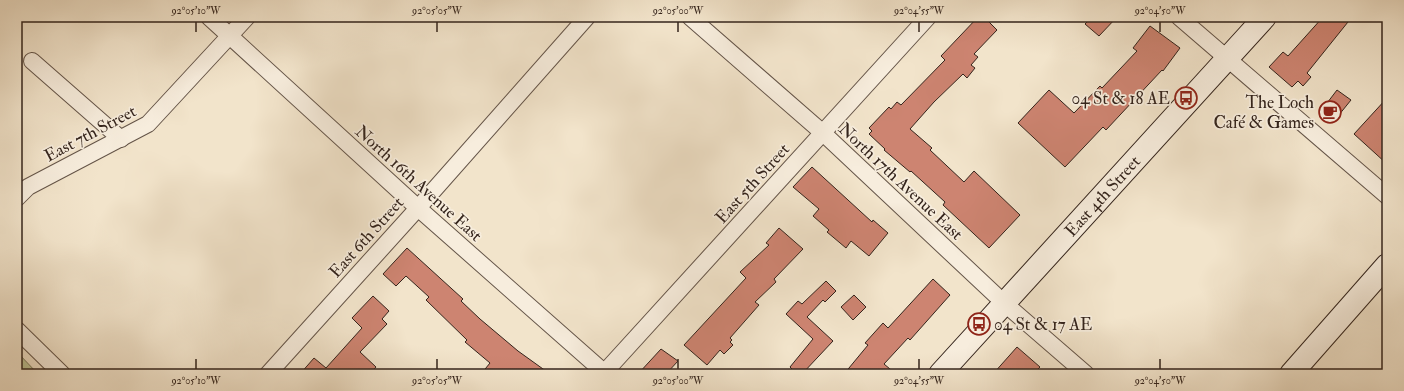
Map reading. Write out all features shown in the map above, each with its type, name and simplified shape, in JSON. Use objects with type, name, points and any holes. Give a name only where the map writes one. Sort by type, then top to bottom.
[{"type":"main road","name":"East 4th Street","points":[[940,374],[1265,17]]},
{"type":"main road","points":[[1291,374],[1387,265]]},
{"type":"street","name":"North 16th Avenue East","points":[[209,17],[418,208],[605,374]]},
{"type":"street","name":"East 7th Street","points":[[21,191],[148,124],[247,17]]},
{"type":"street","name":"East 6th Street","points":[[268,374],[418,208],[587,17]]},
{"type":"street","name":"North 17th Avenue East","points":[[690,17],[823,133],[1004,303],[1086,374]]},
{"type":"street","name":"East 5th Street","points":[[605,374],[928,17]]},
{"type":"street","points":[[1179,17],[1387,196]]},
{"type":"street","points":[[32,60],[121,139]]},
{"type":"street","points":[[17,330],[62,374]]},
{"type":"green space","points":[[17,352],[38,374],[17,374]]},
{"type":"building","points":[[978,17],[984,17],[997,30],[974,54],[978,57],[971,65],[975,68],[967,78],[963,74],[934,102],[910,129],[932,148],[930,150],[964,182],[974,171],[1020,215],[989,248],[943,205],[945,202],[911,171],[910,172],[884,150],[885,149],[869,134],[872,131],[869,128],[889,107],[891,109],[897,102],[901,105],[945,60],[941,56]]},
{"type":"building","points":[[1092,17],[1117,17],[1099,36],[1085,24]]},
{"type":"building","points":[[1323,17],[1352,17],[1307,73],[1311,77],[1303,86],[1298,81],[1292,87],[1269,67],[1283,52],[1288,56]]},
{"type":"building","points":[[1150,26],[1180,48],[1163,71],[1162,70],[1106,130],[1103,127],[1065,167],[1018,123],[1049,90],[1074,113],[1100,86],[1102,88],[1137,51],[1133,48]]},
{"type":"building","points":[[1337,90],[1351,100],[1334,121],[1321,111]]},
{"type":"building","points":[[1387,98],[1387,164],[1354,134]]},
{"type":"building","points":[[812,167],[872,222],[873,220],[888,233],[869,256],[851,241],[846,248],[827,232],[829,230],[813,216],[819,209],[793,187]]},
{"type":"building","points":[[779,228],[803,249],[774,279],[776,282],[755,302],[759,305],[730,338],[732,340],[730,342],[733,345],[724,354],[720,350],[707,365],[684,345],[746,278],[740,272],[769,245],[766,243]]},
{"type":"building","points":[[407,248],[463,299],[461,301],[480,319],[518,351],[550,374],[481,374],[490,363],[465,342],[467,340],[426,300],[429,297],[406,276],[396,286],[383,274]]},
{"type":"building","points":[[933,279],[950,295],[910,340],[908,338],[884,364],[896,374],[844,374],[868,345],[865,343],[883,323],[888,328]]},
{"type":"building","points":[[826,281],[836,291],[825,302],[823,300],[807,317],[833,341],[802,374],[797,374],[790,367],[813,339],[786,314],[798,301],[802,304]]},
{"type":"building","points":[[854,295],[866,307],[853,320],[841,307]]},
{"type":"building","points":[[373,296],[389,311],[382,319],[387,324],[360,352],[376,367],[370,374],[300,374],[314,358],[326,368],[362,328],[352,318]]},
{"type":"building","points":[[1017,347],[1040,367],[1033,374],[993,374]]},
{"type":"building","points":[[661,349],[678,361],[666,374],[638,374]]},
{"type":"place","name":"04 St & 18 AE","points":[[1186,98]]},
{"type":"place","name":"The Loch Café & Games","points":[[1330,112]]},
{"type":"place","name":"04 St & 17 AE","points":[[979,324]]}]
